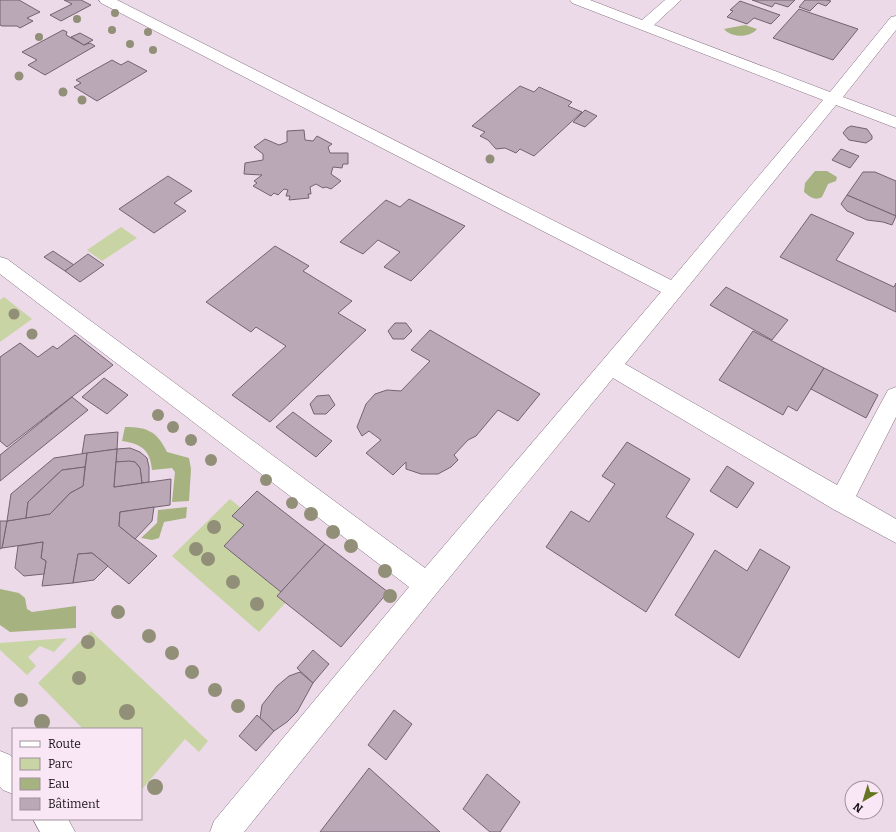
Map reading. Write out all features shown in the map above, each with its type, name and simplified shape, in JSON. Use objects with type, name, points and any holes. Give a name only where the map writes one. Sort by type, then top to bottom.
[{"type":"street","points":[[106,0],[673,290]]},
{"type":"street","points":[[577,0],[896,123]]},
{"type":"street","points":[[644,26],[674,0]]},
{"type":"street","points":[[225,832],[427,585],[834,99],[896,20]]},
{"type":"street","points":[[0,264],[427,585]]},
{"type":"street","points":[[611,366],[896,532]]},
{"type":"street","points":[[841,501],[896,396]]},
{"type":"street","points":[[0,765],[12,779]]},
{"type":"street","points":[[49,820],[60,832]]},
{"type":"green space","points":[[121,227],[137,238],[102,261],[87,250]]},
{"type":"green space","points":[[4,297],[32,319],[0,342],[0,300]]},
{"type":"green space","points":[[230,499],[241,508],[232,516],[244,525],[225,546],[281,592],[277,596],[286,602],[259,632],[172,556]]},
{"type":"green space","points":[[91,631],[208,741],[199,752],[185,739],[142,789],[142,728],[82,728],[38,683]]},
{"type":"green space","points":[[67,638],[54,652],[40,646],[28,657],[36,666],[27,675],[0,650],[0,643]]},
{"type":"water","points":[[745,25],[757,29],[750,34],[740,36],[731,34],[724,29]]},
{"type":"water","points":[[815,171],[827,171],[837,177],[836,181],[828,184],[822,197],[817,199],[810,197],[804,192],[805,183]]},
{"type":"water","points":[[125,427],[145,429],[159,439],[167,452],[189,458],[191,469],[189,501],[172,502],[175,472],[172,468],[152,470],[147,452],[139,446],[122,441]]},
{"type":"water","points":[[187,507],[186,518],[164,522],[159,538],[152,540],[141,538],[157,523],[158,510]]},
{"type":"water","points":[[0,589],[19,593],[25,598],[27,609],[32,612],[76,606],[76,628],[10,632],[0,625]]},
{"type":"building","points":[[0,0],[19,0],[40,12],[27,18],[33,21],[20,28],[17,26],[2,26],[0,25]]},
{"type":"building","points":[[64,0],[81,0],[91,5],[61,21],[50,15],[72,4]]},
{"type":"building","points":[[752,0],[795,0],[788,7],[775,3],[772,7]]},
{"type":"building","points":[[805,0],[831,1],[826,6],[818,3],[810,11],[799,7]]},
{"type":"building","points":[[740,1],[780,15],[771,24],[754,18],[747,24],[727,17],[733,11],[730,10]]},
{"type":"building","points":[[799,9],[858,29],[833,60],[773,38]]},
{"type":"building","points":[[63,30],[67,32],[66,35],[84,45],[90,43],[95,46],[45,75],[28,65],[37,60],[22,52]]},
{"type":"building","points":[[80,33],[93,40],[84,45],[71,37]]},
{"type":"building","points":[[112,60],[121,65],[128,61],[147,71],[97,101],[74,87],[81,83],[76,80]]},
{"type":"building","points":[[520,86],[534,92],[539,87],[572,102],[568,106],[582,112],[534,156],[520,149],[516,153],[505,148],[496,149],[488,140],[480,136],[485,132],[472,126]]},
{"type":"building","points":[[585,110],[597,116],[585,127],[573,122]]},
{"type":"building","points":[[851,126],[867,129],[872,136],[872,139],[866,143],[849,140],[843,133]]},
{"type":"building","points":[[304,130],[305,140],[313,141],[317,136],[332,144],[328,147],[330,153],[348,153],[348,164],[343,164],[342,168],[333,167],[331,174],[341,181],[331,189],[326,187],[323,188],[316,184],[310,187],[311,194],[308,194],[309,198],[289,200],[290,196],[286,196],[288,190],[284,189],[278,195],[274,193],[271,196],[253,186],[257,183],[254,181],[262,175],[244,174],[245,163],[263,160],[263,154],[254,147],[265,139],[279,145],[287,142],[287,131]]},
{"type":"building","points":[[841,149],[859,156],[850,168],[832,160]]},
{"type":"building","points":[[863,172],[875,172],[896,181],[896,216],[847,195]]},
{"type":"building","points":[[168,176],[192,191],[174,203],[186,211],[154,233],[119,209]]},
{"type":"building","points":[[847,195],[896,216],[892,225],[867,220],[847,211],[841,204]]},
{"type":"building","points":[[409,199],[465,226],[411,281],[384,267],[400,252],[378,240],[363,254],[340,242],[386,200],[400,207]]},
{"type":"building","points":[[811,214],[854,233],[836,260],[894,287],[896,283],[896,312],[780,257]]},
{"type":"building","points":[[275,246],[309,266],[303,271],[352,301],[338,313],[366,330],[270,422],[232,395],[286,346],[256,327],[251,332],[206,302]]},
{"type":"building","points":[[53,251],[74,265],[65,271],[44,257]]},
{"type":"building","points":[[88,254],[104,265],[80,282],[65,271]]},
{"type":"building","points":[[726,287],[788,320],[772,340],[710,305]]},
{"type":"building","points":[[395,323],[406,323],[412,331],[404,339],[393,339],[388,331]]},
{"type":"building","points":[[430,330],[540,394],[518,421],[498,410],[476,436],[468,440],[454,455],[458,460],[451,467],[438,474],[421,474],[406,469],[406,462],[393,475],[366,453],[381,440],[369,431],[362,436],[357,427],[366,404],[375,394],[387,390],[401,391],[430,361],[411,350]]},
{"type":"building","points":[[753,331],[824,368],[797,411],[788,406],[783,415],[719,380]]},
{"type":"building","points":[[75,335],[113,365],[7,447],[0,441],[0,357],[20,343],[38,357],[53,346],[57,349]]},
{"type":"building","points":[[824,368],[878,395],[866,418],[811,389]]},
{"type":"building","points":[[104,378],[128,395],[107,414],[82,397]]},
{"type":"building","points":[[329,395],[335,405],[326,414],[314,414],[310,404],[317,396]]},
{"type":"building","points":[[72,397],[88,410],[0,481],[0,455]]},
{"type":"building","points":[[293,412],[332,441],[316,457],[276,427]]},
{"type":"building","points":[[118,432],[117,449],[82,454],[85,435]]},
{"type":"building","points":[[627,442],[690,479],[666,517],[694,534],[646,612],[546,547],[571,511],[589,522],[615,484],[602,476]]},
{"type":"building","points":[[130,448],[140,452],[147,458],[149,467],[149,482],[142,483],[140,468],[135,462],[116,462],[117,449]]},
{"type":"building","points":[[117,449],[114,487],[171,479],[170,505],[120,512],[119,526],[157,556],[129,584],[92,553],[78,554],[73,583],[42,586],[46,561],[41,558],[43,542],[2,548],[7,521],[50,514],[70,493],[83,486],[87,453]]},
{"type":"building","points":[[87,453],[85,467],[62,470],[28,502],[26,518],[7,521],[11,494],[54,458]]},
{"type":"building","points":[[116,462],[135,462],[140,468],[142,483],[114,487]]},
{"type":"building","points":[[727,466],[754,483],[737,508],[710,491]]},
{"type":"building","points":[[85,467],[83,486],[70,493],[50,514],[26,518],[28,502],[62,470]]},
{"type":"building","points":[[257,491],[325,544],[281,592],[224,546],[244,525],[232,516]]},
{"type":"building","points":[[154,507],[152,521],[135,539],[119,526],[120,512]]},
{"type":"building","points":[[0,521],[7,521],[2,548],[0,549]]},
{"type":"building","points":[[43,542],[41,558],[46,561],[44,574],[24,576],[15,568],[18,546]]},
{"type":"building","points":[[325,544],[388,592],[341,647],[277,596]]},
{"type":"building","points":[[760,549],[790,567],[739,658],[675,615],[715,550],[747,571]]},
{"type":"building","points":[[92,553],[108,566],[94,580],[73,583],[78,554]]},
{"type":"building","points":[[313,650],[329,664],[313,683],[297,668]]},
{"type":"building","points":[[300,672],[313,683],[297,712],[287,722],[274,731],[260,718],[262,705],[277,686],[289,676]]},
{"type":"building","points":[[394,710],[412,724],[386,760],[368,745]]},
{"type":"building","points":[[257,715],[274,731],[256,751],[239,736]]},
{"type":"building","points":[[369,768],[440,832],[320,832]]},
{"type":"building","points":[[487,774],[520,802],[500,832],[490,832],[463,809]]}]
